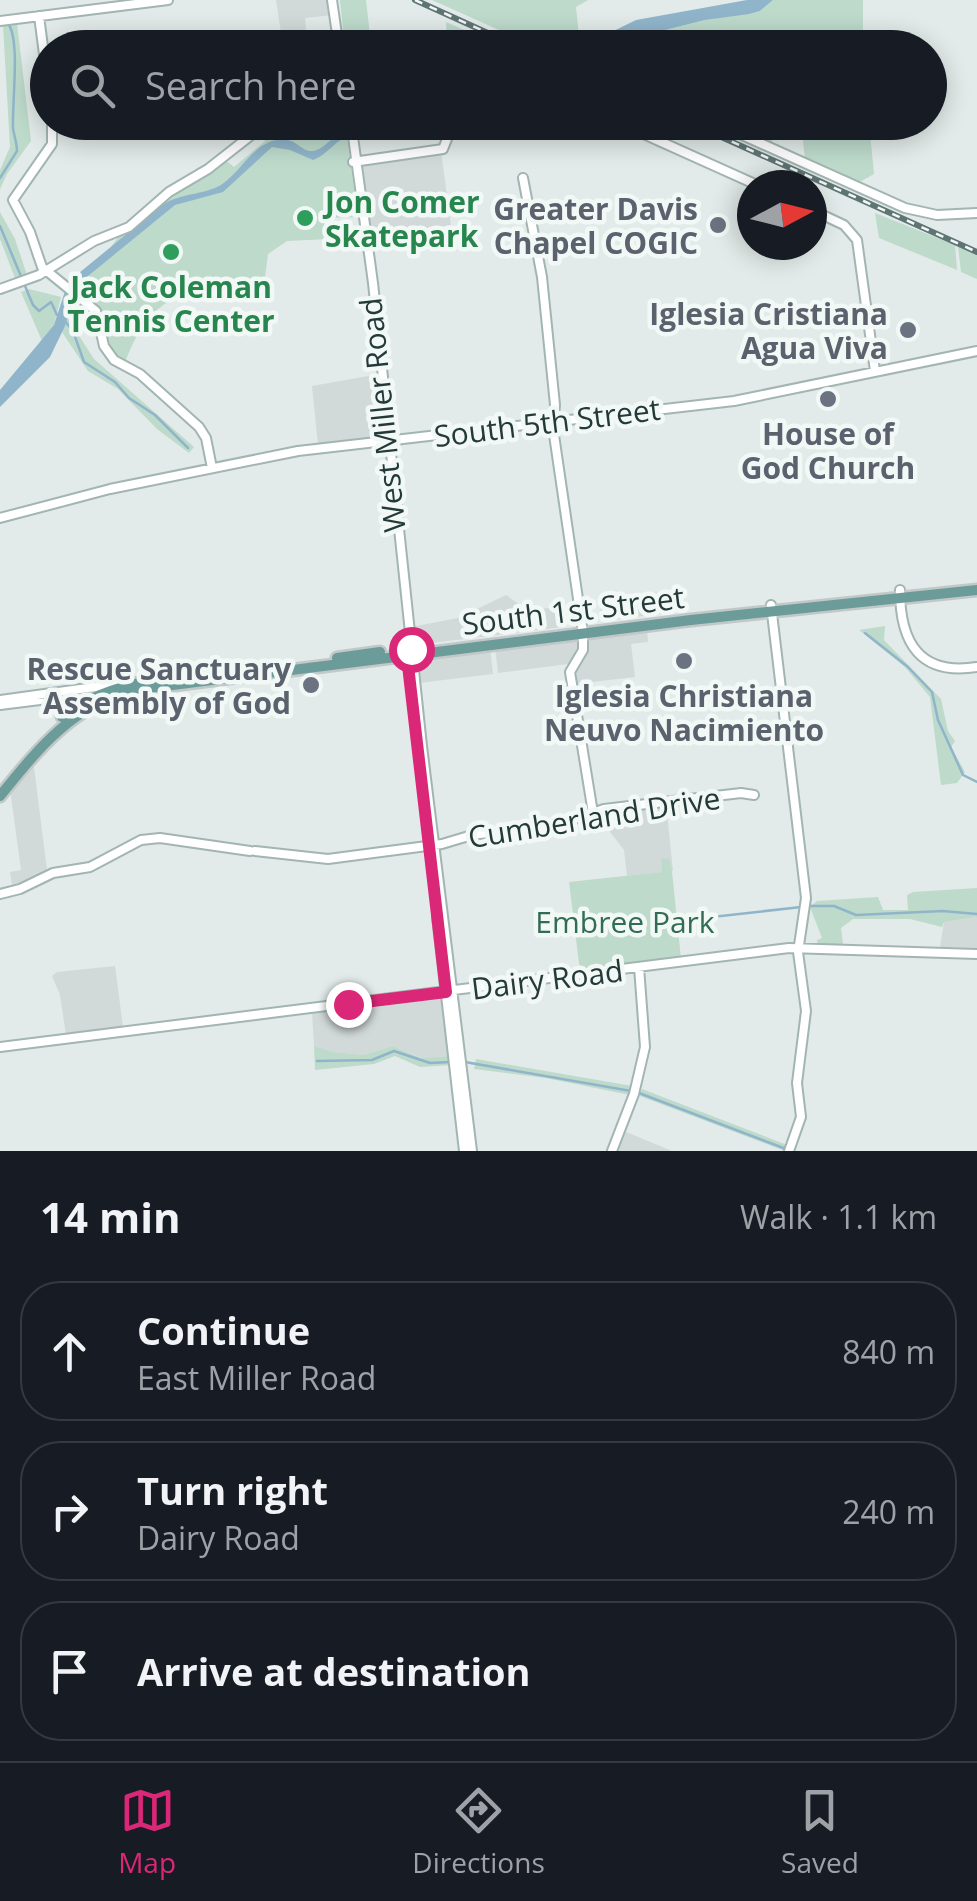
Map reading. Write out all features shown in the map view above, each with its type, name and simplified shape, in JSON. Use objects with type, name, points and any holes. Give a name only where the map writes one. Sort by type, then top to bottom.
[{"type":"main road","name":"South 1st Street","points":[[95,700],[142,688],[446,647],[977,587]]},
{"type":"main road","name":"South 1st Street","points":[[95,700],[130,683],[409,652]]},
{"type":"main road","points":[[0,796],[38,743],[79,700],[95,700]]},
{"type":"main road","points":[[38,743],[95,700]]},
{"type":"main road","points":[[0,786],[18,768]]},
{"type":"street","points":[[1,21],[168,0]]},
{"type":"street","points":[[334,0],[338,30]]},
{"type":"street","points":[[39,16],[41,30]]},
{"type":"street","points":[[52,140],[13,200],[46,271],[96,312],[102,341],[114,360],[140,374],[199,426],[206,438],[212,468]]},
{"type":"street","points":[[0,289],[46,271],[94,241],[129,227],[169,192],[208,169],[245,140]]},
{"type":"street","name":"West Miller Road","points":[[351,140],[373,283],[386,441],[449,991]]},
{"type":"street","points":[[355,162],[443,149],[447,140]]},
{"type":"street","points":[[658,140],[737,176]]},
{"type":"street","points":[[753,140],[904,208],[937,215],[977,213]]},
{"type":"street","points":[[523,178],[542,277],[554,421],[582,630],[584,648],[570,672],[594,813]]},
{"type":"street","points":[[827,217],[844,224],[856,240],[875,371]]},
{"type":"street","name":"South 5th Street","points":[[0,518],[110,488],[314,448],[734,401],[977,352]]},
{"type":"street","points":[[900,594],[905,631],[923,658],[948,670],[977,667]]},
{"type":"street","points":[[771,608],[805,882],[800,948],[806,1012],[797,1083],[801,1118],[790,1151]]},
{"type":"street","name":"South 1st Street","points":[[0,703],[130,683]]},
{"type":"street","name":"South 1st Street","points":[[0,703],[79,700]]},
{"type":"street","name":"Cumberland Drive","points":[[0,894],[53,873],[98,864],[141,840],[160,838],[328,859],[563,823],[604,809],[741,793],[754,795]]},
{"type":"street","name":"Dairy Road","points":[[0,1047],[800,948],[977,954]]},
{"type":"street","points":[[612,1151],[634,1094],[645,1047],[639,968]]},
{"type":"street","points":[[449,991],[464,1151]]},
{"type":"street","points":[[449,991],[472,1151]]},
{"type":"shaded area","points":[[276,0],[330,0],[332,15],[305,18],[306,30],[281,30]]},
{"type":"shaded area","points":[[441,151],[451,225],[371,236],[362,164]]},
{"type":"shaded area","points":[[374,375],[381,438],[318,445],[312,386]]},
{"type":"shaded area","points":[[664,592],[667,613],[602,621],[599,598]]},
{"type":"shaded area","points":[[506,595],[535,610],[560,606],[563,627],[415,645],[411,627],[458,618]]},
{"type":"shaded area","points":[[647,629],[648,642],[631,644],[635,677],[574,684],[573,670],[585,653],[587,636]]},
{"type":"shaded area","points":[[581,639],[580,652],[568,664],[498,673],[495,647]]},
{"type":"shaded area","points":[[490,648],[493,674],[419,683],[416,658]]},
{"type":"shaded area","points":[[33,759],[47,870],[12,885],[10,872],[21,870],[10,789]]},
{"type":"shaded area","points":[[666,803],[673,871],[627,876],[624,850],[610,832],[603,813]]},
{"type":"shaded area","points":[[977,917],[977,948],[940,947],[944,922]]},
{"type":"shaded area","points":[[115,966],[123,1027],[66,1035],[60,995],[52,976],[57,972]]},
{"type":"shaded area","points":[[444,998],[450,1056],[422,1058],[393,1046],[364,1055],[314,1046],[312,1013]]},
{"type":"shaded area","points":[[624,1131],[672,1151],[616,1151]]},
{"type":"green space","points":[[340,0],[366,0],[369,30],[343,30]]},
{"type":"green space","points":[[432,0],[588,0],[576,7],[578,30],[499,30]]},
{"type":"green space","points":[[773,0],[863,0],[863,30],[665,30],[760,11]]},
{"type":"green space","points":[[446,22],[465,30],[446,30]]},
{"type":"green space","points":[[17,23],[31,141],[0,189],[0,170],[10,147],[3,25]]},
{"type":"green space","points":[[347,140],[358,217],[328,218],[329,239],[287,241],[268,254],[265,277],[194,291],[162,306],[148,319],[125,363],[109,352],[100,315],[68,283],[108,251],[151,208],[224,159],[234,167],[265,141]]},
{"type":"green space","points":[[803,140],[871,140],[874,174],[856,184],[805,160]]},
{"type":"green space","points":[[0,212],[15,239],[27,275],[15,278],[0,239]]},
{"type":"green space","points":[[875,213],[955,245],[957,270],[879,238]]},
{"type":"green space","points":[[958,246],[977,254],[977,279],[961,272]]},
{"type":"green space","points":[[29,289],[61,297],[54,325],[42,341],[21,292]]},
{"type":"green space","points":[[67,317],[94,359],[194,447],[189,453],[157,429],[118,389],[88,371],[62,332]]},
{"type":"green space","points":[[885,626],[884,640],[941,699],[948,731],[955,741],[951,747],[965,772],[957,783],[941,785],[930,697],[905,667],[859,630]]},
{"type":"green space","name":"Embree Park","points":[[661,858],[669,859],[672,871],[681,959],[580,971],[569,882],[662,872]]},
{"type":"green space","points":[[977,888],[977,917],[944,922],[942,927],[910,919],[853,919],[841,928],[843,945],[817,944],[822,938],[810,907],[817,901],[878,897],[883,910],[908,910],[907,895],[913,892]]},
{"type":"green space","points":[[314,1046],[364,1055],[393,1046],[421,1058],[450,1056],[451,1065],[420,1067],[395,1056],[374,1064],[315,1070]]},
{"type":"green space","points":[[476,1059],[632,1086],[630,1095],[474,1069]]},
{"type":"green space","points":[[642,1089],[787,1145],[785,1151],[640,1096]]},
{"type":"water","points":[[747,0],[773,0],[749,14],[665,30],[616,30],[636,20]]},
{"type":"water","points":[[288,140],[311,151],[341,140],[313,160],[272,147],[223,192],[175,205],[77,285],[65,326],[50,357],[0,407],[0,390],[54,325],[68,282],[162,205],[221,185],[268,143]]},
{"type":"waterway","points":[[0,178],[17,151],[13,128],[14,45],[9,25]]},
{"type":"waterway","points":[[0,226],[33,305],[39,311],[51,302],[57,315]]},
{"type":"waterway","points":[[65,321],[73,331],[84,362],[155,415],[188,448]]},
{"type":"waterway","points":[[865,633],[932,692],[938,720],[963,775],[977,782]]},
{"type":"waterway","points":[[809,906],[834,906],[856,915],[943,911],[977,914]]},
{"type":"waterway","points":[[703,918],[801,907]]},
{"type":"waterway","points":[[317,1061],[372,1060],[394,1051],[430,1063],[450,1062]]},
{"type":"waterway","points":[[465,1062],[631,1091]]},
{"type":"waterway","points":[[639,1093],[786,1149]]},
{"type":"railway","points":[[415,0],[481,30]]},
{"type":"railway","points":[[728,140],[977,252]]},
{"type":"place","name":"Jon Comer Skatepark","points":[[305,218]]},
{"type":"place","name":"Greater Davis Chapel COGIC","points":[[718,225]]},
{"type":"place","name":"Jack Coleman Tennis Center","points":[[171,252]]},
{"type":"place","name":"Iglesia Cristiana Agua Viva","points":[[908,330]]},
{"type":"place","name":"House of God Church","points":[[828,399]]},
{"type":"place","name":"Iglesia Christiana Neuvo Nacimiento","points":[[684,661]]},
{"type":"place","name":"Rescue Sanctuary Assembly of God","points":[[311,685]]},
{"type":"route","points":[[348,1004],[446,992],[407,656],[412,655],[411,649]]}]
